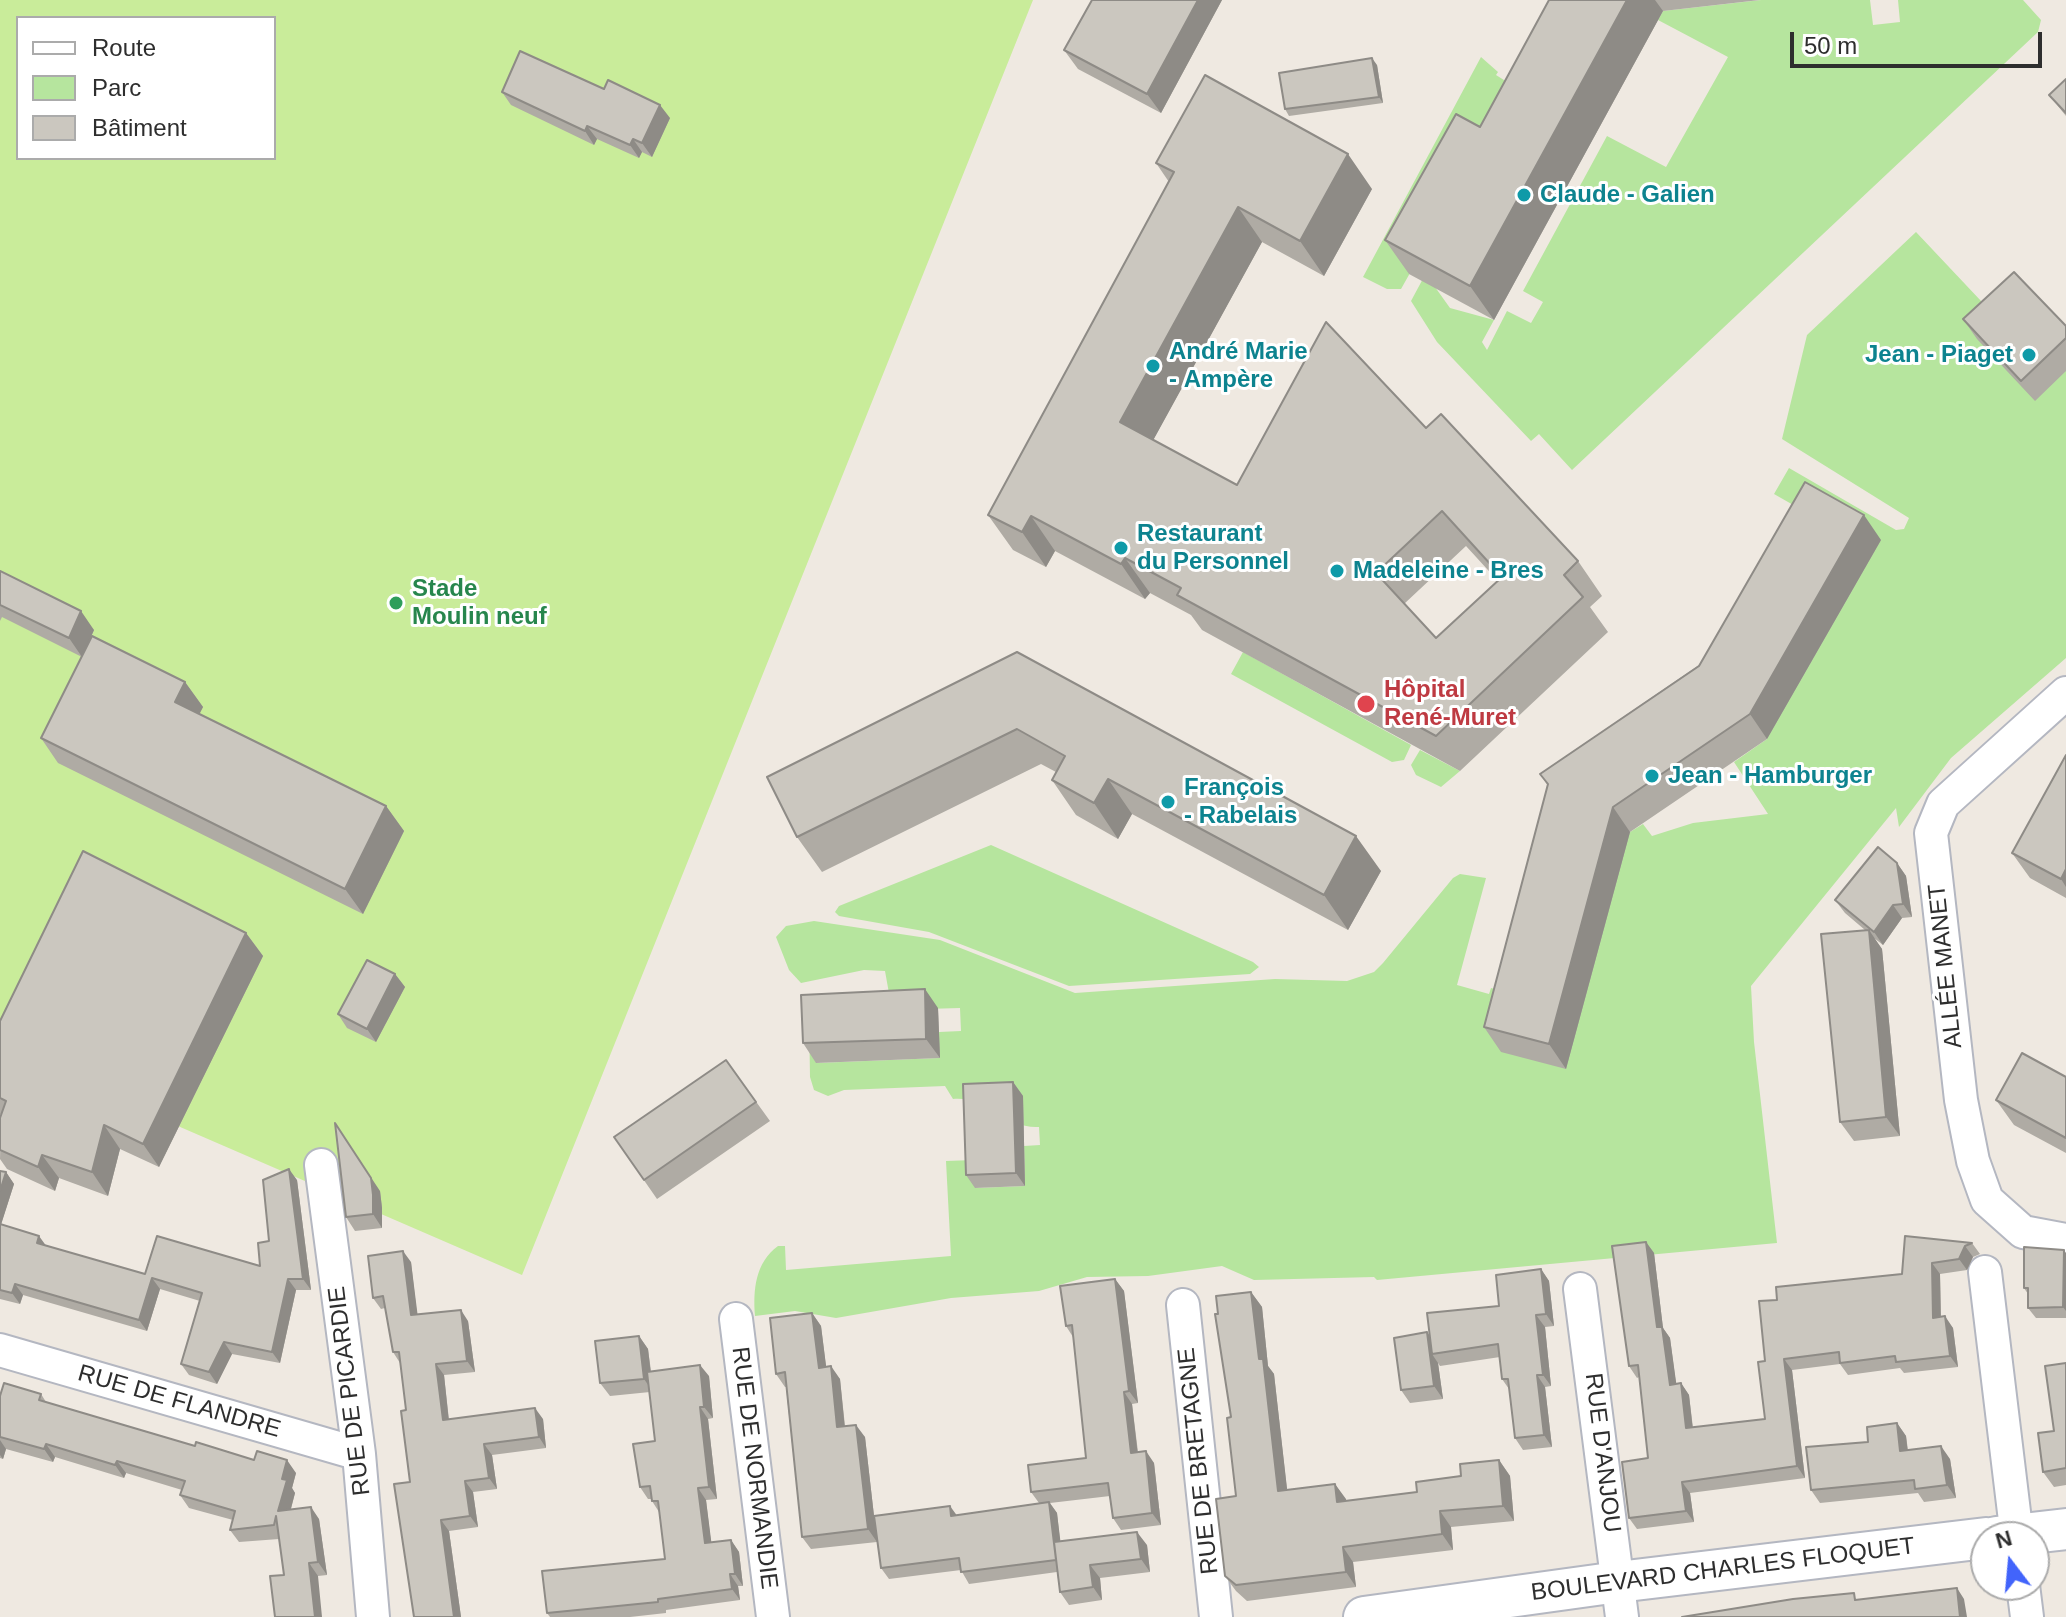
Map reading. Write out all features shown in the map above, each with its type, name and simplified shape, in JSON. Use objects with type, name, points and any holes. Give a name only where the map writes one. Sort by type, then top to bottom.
[{"type":"street","name":"ALLÉE MANET","points":[[2066,693],[1943,804],[1931,833],[1961,1100],[1973,1161],[1987,1200],[2023,1232],[2066,1240]]},
{"type":"street","name":"RUE DE PICARDIE","points":[[321,1165],[359,1454],[373,1617]]},
{"type":"street","points":[[1985,1272],[2003,1521]]},
{"type":"street","name":"RUE D'ANJOU","points":[[1580,1289],[1620,1599]]},
{"type":"street","name":"RUE DE BRETAGNE","points":[[1183,1305],[1216,1617]]},
{"type":"street","name":"RUE DE NORMANDIE","points":[[736,1319],[773,1617]]},
{"type":"street","name":"RUE DE FLANDRE","points":[[0,1350],[359,1454]]},
{"type":"street","name":"BOULEVARD CHARLES FLOQUET","points":[[1364,1617],[1620,1599],[1970,1542]]},
{"type":"green space","name":"Stade Moulin neuf","points":[[0,0],[1033,0],[522,1275],[0,1049]]},
{"type":"green space","points":[[1761,0],[1870,0],[1873,25],[1900,22],[1898,0],[2023,0],[2041,20],[2038,32],[1572,470],[1539,434],[1531,441],[1437,342],[1411,301],[1490,154],[1435,287],[1450,308],[1494,320],[1482,342],[1487,350],[1507,311],[1531,323],[1543,302],[1523,291],[1607,136],[1666,167],[1728,57],[1658,20],[1663,11]]},
{"type":"green space","points":[[1481,57],[1498,72],[1496,75],[1515,87],[1401,289],[1387,289],[1363,277]]},
{"type":"green space","points":[[1916,232],[1998,319],[2066,371],[2066,658],[1951,758],[1899,827],[1896,808],[1751,986],[1754,1042],[1777,1243],[1377,1280],[1374,1277],[1254,1280],[1222,1266],[1148,1276],[1087,1277],[1039,1291],[951,1298],[836,1318],[795,1311],[755,1316],[757,1278],[764,1260],[778,1246],[785,1246],[786,1270],[951,1256],[946,1161],[974,1160],[976,1188],[1025,1186],[1024,1146],[1040,1145],[1039,1127],[1016,1123],[977,1102],[953,1099],[945,1086],[844,1090],[828,1096],[814,1090],[810,1077],[809,1015],[817,1063],[939,1058],[939,1032],[961,1031],[960,1008],[892,1010],[885,971],[864,970],[801,983],[789,970],[776,937],[786,926],[814,921],[940,940],[1075,993],[1275,979],[1347,981],[1374,972],[1453,878],[1460,874],[1486,878],[1457,985],[1489,994],[1491,988],[1517,995],[1630,832],[1643,824],[1652,836],[1693,823],[1768,814],[1734,762],[1767,739],[1816,518],[1774,494],[1789,468],[1896,530],[1904,529],[1909,518],[1782,439],[1807,335]]},
{"type":"green space","points":[[1243,652],[1411,745],[1404,760],[1392,762],[1231,674]]},
{"type":"green space","points":[[1420,750],[1460,771],[1441,787],[1416,775],[1411,765]]},
{"type":"green space","points":[[991,845],[1259,967],[1250,974],[1069,986],[929,932],[839,916],[835,912],[839,906]]},
{"type":"building","points":[[1092,0],[1198,0],[1147,94],[1064,50]]},
{"type":"building","points":[[1549,0],[1627,0],[1470,286],[1385,240],[1456,114],[1480,127]]},
{"type":"building","points":[[520,51],[604,89],[608,80],[660,105],[642,143],[633,139],[630,145],[587,126],[585,131],[502,92]]},
{"type":"building","points":[[1372,58],[1379,97],[1285,109],[1279,73]]},
{"type":"building","points":[[1205,75],[1348,154],[1300,241],[1238,207],[1120,422],[1237,485],[1326,322],[1426,428],[1441,414],[1578,561],[1564,575],[1583,597],[1436,736],[1177,595],[1181,588],[1125,558],[1121,564],[1031,516],[1022,532],[988,515],[1174,172],[1156,163]],"holes":[[[1442,511],[1502,577],[1436,638],[1376,573]]]},
{"type":"building","points":[[2066,79],[2066,113],[2049,95]]},
{"type":"building","name":"Jean - Piaget","points":[[2014,272],[2066,326],[2066,338],[2021,381],[1963,319]]},
{"type":"building","points":[[1805,482],[1864,515],[1750,714],[1613,807],[1549,1044],[1484,1027],[1548,784],[1540,774],[1699,666]]},
{"type":"building","points":[[0,571],[81,611],[69,638],[0,605]]},
{"type":"building","points":[[92,636],[185,682],[175,702],[386,806],[345,889],[41,738]]},
{"type":"building","points":[[1017,652],[1356,836],[1324,895],[1108,779],[1094,803],[1052,780],[1065,756],[1017,729],[797,837],[767,777]]},
{"type":"building","points":[[2066,755],[2066,869],[2061,879],[2012,853]]},
{"type":"building","points":[[1878,847],[1897,863],[1903,904],[1893,905],[1874,932],[1835,900]]},
{"type":"building","points":[[83,851],[246,933],[143,1144],[104,1125],[92,1172],[42,1155],[38,1167],[0,1150],[0,1118],[6,1101],[0,1098],[0,1021]]},
{"type":"building","points":[[1869,930],[1886,1117],[1840,1122],[1821,934]]},
{"type":"building","points":[[367,960],[395,974],[367,1029],[338,1014]]},
{"type":"building","points":[[925,989],[926,1039],[803,1043],[801,995]]},
{"type":"building","points":[[2022,1053],[2066,1077],[2066,1138],[1996,1100]]},
{"type":"building","points":[[726,1060],[756,1102],[644,1180],[614,1137]]},
{"type":"building","points":[[1013,1082],[1016,1173],[966,1175],[963,1084]]},
{"type":"building","points":[[335,1123],[371,1178],[373,1214],[346,1217]]},
{"type":"building","points":[[289,1169],[303,1279],[288,1279],[272,1352],[224,1342],[209,1372],[181,1364],[202,1293],[152,1278],[139,1320],[15,1284],[12,1293],[0,1290],[0,1224],[39,1236],[37,1243],[145,1274],[157,1236],[260,1266],[258,1243],[269,1241],[263,1180]]},
{"type":"building","points":[[0,1171],[6,1172],[0,1191]]},
{"type":"building","points":[[1905,1236],[1972,1243],[1965,1246],[1959,1259],[1932,1263],[1933,1318],[1945,1316],[1950,1356],[1896,1362],[1895,1356],[1840,1363],[1839,1352],[1784,1359],[1797,1466],[1682,1482],[1686,1511],[1629,1518],[1622,1462],[1648,1458],[1638,1365],[1629,1366],[1612,1246],[1646,1242],[1657,1327],[1662,1327],[1670,1385],[1681,1383],[1686,1428],[1765,1419],[1758,1362],[1765,1361],[1759,1301],[1777,1300],[1776,1287],[1902,1274]]},
{"type":"building","points":[[2024,1247],[2064,1250],[2063,1307],[2028,1308],[2028,1288],[2024,1288]]},
{"type":"building","points":[[403,1251],[411,1315],[461,1310],[467,1361],[436,1364],[443,1420],[535,1408],[539,1437],[484,1444],[489,1478],[465,1481],[470,1516],[441,1520],[454,1617],[414,1617],[394,1484],[410,1482],[401,1411],[406,1410],[399,1352],[393,1352],[383,1296],[373,1298],[368,1256]]},
{"type":"building","points":[[1541,1269],[1546,1314],[1536,1315],[1543,1375],[1537,1375],[1544,1435],[1515,1438],[1508,1379],[1502,1379],[1498,1344],[1432,1354],[1427,1313],[1499,1306],[1496,1275]]},
{"type":"building","points":[[1115,1279],[1129,1391],[1124,1392],[1131,1453],[1146,1451],[1152,1513],[1113,1518],[1108,1483],[1031,1492],[1028,1465],[1086,1458],[1072,1325],[1066,1326],[1060,1286]]},
{"type":"building","points":[[1251,1292],[1259,1359],[1263,1359],[1278,1491],[1335,1484],[1337,1502],[1417,1492],[1416,1482],[1461,1476],[1460,1464],[1499,1460],[1503,1506],[1440,1511],[1442,1534],[1343,1547],[1346,1572],[1236,1585],[1225,1576],[1216,1499],[1236,1496],[1227,1418],[1231,1417],[1215,1314],[1218,1314],[1216,1296]]},
{"type":"building","points":[[812,1313],[819,1368],[831,1366],[837,1427],[856,1425],[868,1529],[802,1537],[785,1372],[776,1374],[770,1318]]},
{"type":"building","points":[[1427,1332],[1434,1386],[1401,1390],[1394,1338]]},
{"type":"building","points":[[639,1336],[644,1379],[600,1383],[595,1341]]},
{"type":"building","points":[[2066,1363],[2066,1468],[2043,1472],[2038,1433],[2054,1431],[2045,1366]]},
{"type":"building","points":[[700,1365],[704,1407],[700,1407],[709,1487],[698,1488],[705,1543],[731,1540],[735,1574],[730,1574],[732,1589],[658,1599],[658,1602],[547,1613],[542,1571],[665,1559],[658,1501],[652,1501],[650,1486],[640,1487],[633,1444],[655,1441],[647,1372]]},
{"type":"building","points":[[4,1383],[41,1394],[39,1400],[195,1446],[196,1442],[254,1460],[257,1451],[287,1460],[282,1479],[287,1480],[278,1511],[311,1507],[318,1562],[309,1563],[315,1617],[275,1617],[270,1576],[284,1575],[276,1516],[274,1525],[230,1530],[235,1511],[180,1495],[185,1481],[117,1461],[115,1465],[46,1444],[44,1449],[0,1437],[0,1396]]},
{"type":"building","points":[[1897,1423],[1900,1451],[1941,1446],[1947,1485],[1915,1489],[1914,1480],[1811,1490],[1806,1447],[1868,1442],[1867,1427]]},
{"type":"building","points":[[1049,1502],[1056,1560],[961,1572],[959,1558],[881,1568],[874,1516],[950,1506],[951,1516]]},
{"type":"building","points":[[1137,1532],[1141,1559],[1090,1565],[1093,1587],[1060,1592],[1054,1542]]},
{"type":"building","points":[[1957,1588],[1960,1617],[1682,1617],[1793,1599],[1854,1593],[1855,1600]]},
{"type":"place","name":"Claude - Galien","points":[[1524,195]]},
{"type":"place","name":"Jean - Piaget","points":[[2029,355]]},
{"type":"place","name":"André Marie - Ampère","points":[[1153,366]]},
{"type":"place","name":"Restaurant du Personnel","points":[[1121,548]]},
{"type":"place","name":"Madeleine - Bres","points":[[1337,571]]},
{"type":"place","name":"Stade Moulin neuf","points":[[396,603]]},
{"type":"place","name":"Hôpital René-Muret","points":[[1366,704]]},
{"type":"place","name":"Jean - Hamburger","points":[[1652,776]]},
{"type":"place","name":"François - Rabelais","points":[[1168,802]]}]
